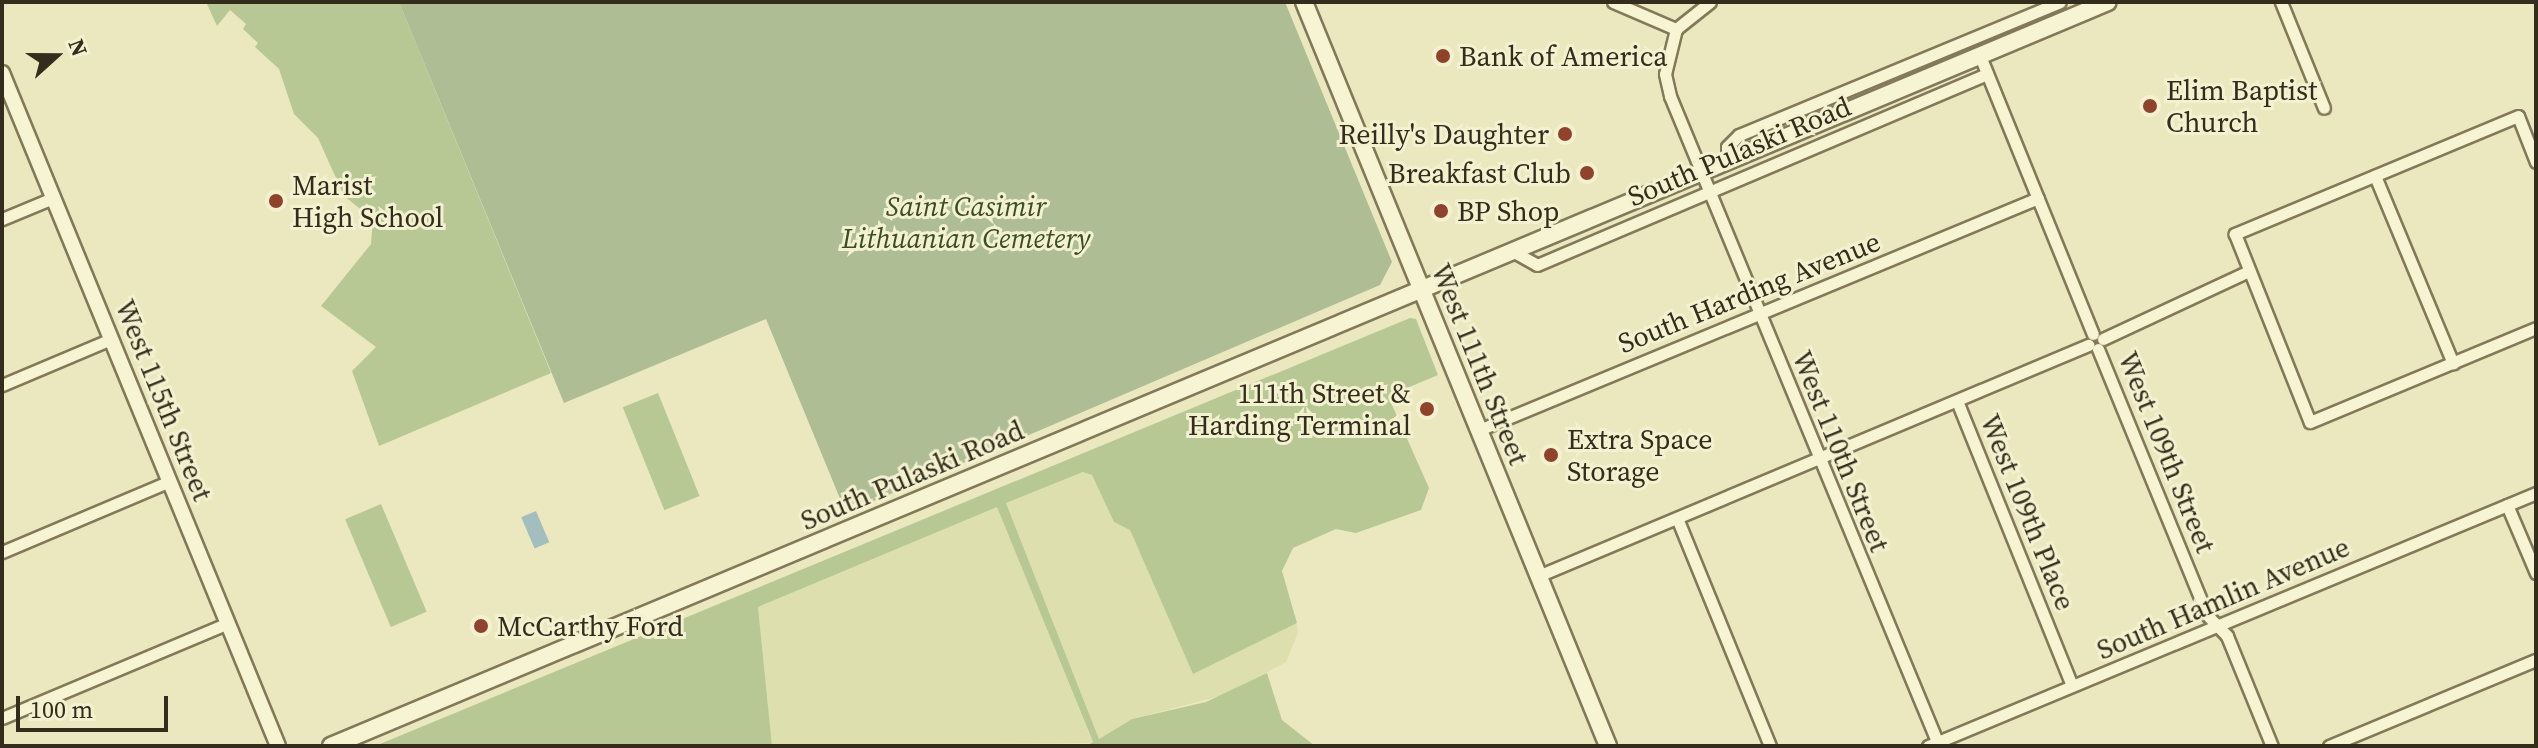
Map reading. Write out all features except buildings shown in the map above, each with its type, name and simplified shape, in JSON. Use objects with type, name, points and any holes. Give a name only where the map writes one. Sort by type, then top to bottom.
[{"type":"main road","name":"West 111th Street","points":[[1304,2],[1608,746]]},
{"type":"main road","name":"South Pulaski Road","points":[[331,746],[2108,2]]},
{"type":"street","points":[[1613,2],[1676,29],[1710,2]]},
{"type":"street","name":"South Pulaski Road","points":[[1728,162],[1727,147],[1739,135],[2060,2]]},
{"type":"street","points":[[2281,2],[2324,108]]},
{"type":"street","name":"West 110th Street","points":[[1676,29],[1665,74],[1700,173],[1935,745]]},
{"type":"street","name":"West 109th Street","points":[[1980,56],[2207,615],[2227,636],[2272,746]]},
{"type":"street","name":"West 115th Street","points":[[2,73],[278,746]]},
{"type":"street","name":"South Pulaski Road","points":[[1514,252],[1537,265],[1987,74]]},
{"type":"street","points":[[2536,161],[2518,116],[2235,234],[2310,422],[2536,328]]},
{"type":"street","points":[[2375,176],[2453,363]]},
{"type":"street","points":[[2,219],[53,198]]},
{"type":"street","name":"South Harding Avenue","points":[[1479,430],[2038,198]]},
{"type":"street","points":[[1538,576],[1957,401],[2249,271]]},
{"type":"street","points":[[2,385],[111,339]]},
{"type":"street","name":"West 109th Place","points":[[1957,401],[2072,686]]},
{"type":"street","points":[[2,552],[170,481]]},
{"type":"street","name":"South Hamlin Avenue","points":[[1935,745],[2536,493]]},
{"type":"street","points":[[2507,505],[2536,573]]},
{"type":"street","points":[[1677,518],[1770,746]]},
{"type":"street","points":[[2,718],[228,623]]},
{"type":"street","points":[[2329,746],[2536,660]]},
{"type":"green space","points":[[206,2],[399,2],[551,373],[379,446],[352,371],[376,347],[321,306],[371,244],[373,219],[344,196],[318,138],[294,114],[279,69],[255,47],[258,43],[243,29],[246,24],[230,10],[217,26]]},
{"type":"green space","name":"Saint Casimir Lithuanian Cemetery","points":[[399,2],[1285,2],[1392,262],[1380,285],[846,513],[766,319],[564,403]]},
{"type":"green space","points":[[1410,318],[1416,319],[1438,375],[1388,396],[1429,488],[1421,510],[1356,533],[1336,529],[1293,548],[1282,571],[1297,623],[1193,674],[1130,530],[1114,522],[1092,475],[1083,472],[1006,503],[1099,739],[1132,719],[1206,702],[1267,673],[1282,720],[1315,746],[1087,746],[1093,742],[997,507],[758,607],[772,746],[375,746]]},
{"type":"green space","points":[[658,393],[700,496],[664,510],[623,407]]},
{"type":"green space","points":[[1083,472],[1092,475],[1130,530],[1193,673],[1297,623],[1298,633],[1286,662],[1228,694],[1132,719],[1099,739],[1006,503]]},
{"type":"green space","points":[[381,504],[427,612],[391,627],[345,519]]},
{"type":"green space","points":[[997,506],[1093,743],[772,746],[758,607]]},
{"type":"water","points":[[536,511],[549,542],[535,549],[521,517]]},
{"type":"place","name":"Bank of America","points":[[1443,56]]},
{"type":"place","name":"Elim Baptist Church","points":[[2150,106]]},
{"type":"place","name":"Reilly's Daughter","points":[[1565,134]]},
{"type":"place","name":"Breakfast Club","points":[[1587,173]]},
{"type":"place","name":"Marist High School","points":[[276,201]]},
{"type":"place","name":"BP Shop","points":[[1441,211]]},
{"type":"place","name":"111th Street & Harding Terminal","points":[[1427,409]]},
{"type":"place","name":"Extra Space Storage","points":[[1551,455]]},
{"type":"place","name":"McCarthy Ford","points":[[481,626]]}]
